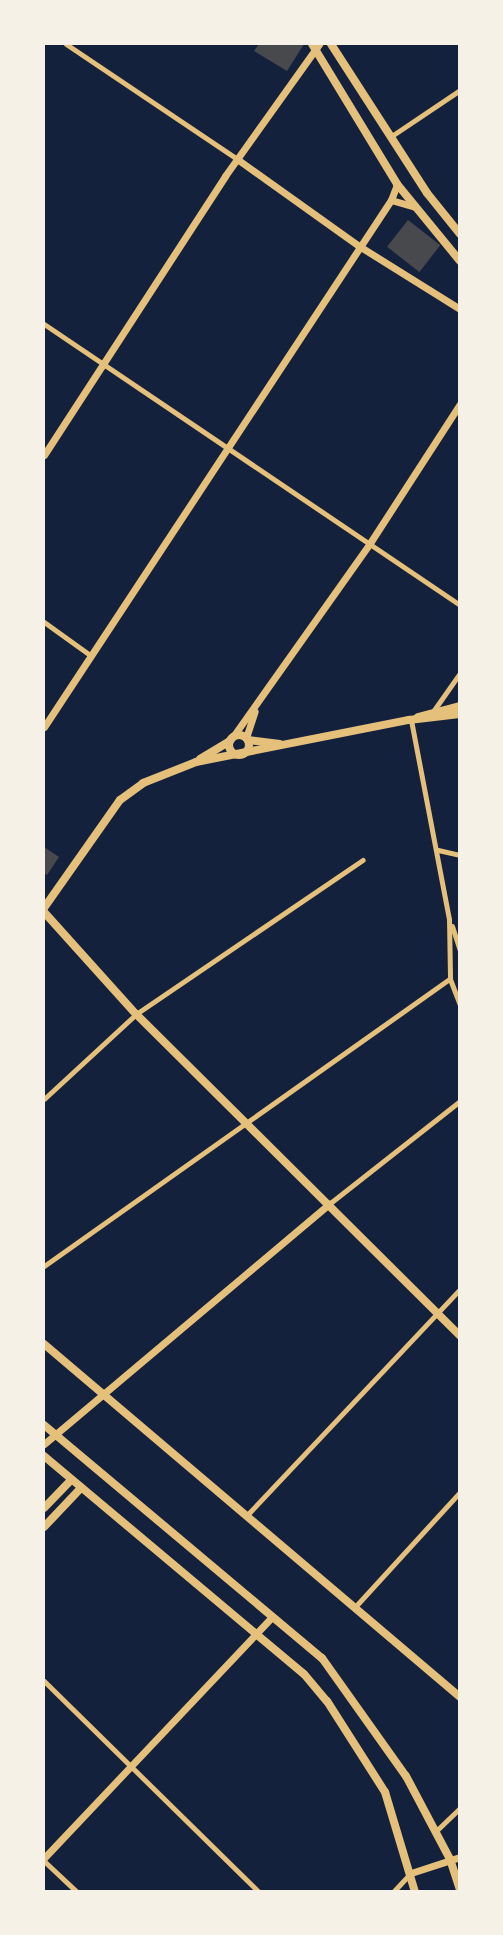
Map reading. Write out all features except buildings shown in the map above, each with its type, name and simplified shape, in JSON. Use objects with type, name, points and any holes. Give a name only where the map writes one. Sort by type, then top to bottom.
[{"type":"main road","points":[[331,44],[393,135],[427,193],[459,234]]},
{"type":"main road","points":[[315,45],[397,184],[459,261]]},
{"type":"main road","points":[[411,720],[434,710],[459,706]]},
{"type":"main road","points":[[196,762],[411,720],[459,714]]},
{"type":"main road","points":[[231,739],[230,750],[241,755]]},
{"type":"main road","points":[[285,745],[231,739],[196,762],[143,783],[120,800],[44,910],[136,1014],[247,1121],[459,1336]]},
{"type":"main road","points":[[241,755],[248,749],[247,739]]},
{"type":"main road","points":[[44,1344],[248,1514],[459,1697]]},
{"type":"main road","points":[[44,1425],[271,1618],[322,1658],[344,1685],[406,1776],[450,1859],[459,1889]]},
{"type":"main road","points":[[44,1456],[304,1674],[356,1742],[385,1792],[415,1892]]},
{"type":"main road","points":[[44,1508],[71,1480]]},
{"type":"main road","points":[[44,1527],[81,1488]]},
{"type":"street","points":[[66,44],[237,159],[359,246],[459,309]]},
{"type":"street","points":[[44,455],[237,159],[315,45]]},
{"type":"street","points":[[393,135],[459,90]]},
{"type":"street","points":[[44,727],[391,200],[397,184]]},
{"type":"street","points":[[391,200],[415,207]]},
{"type":"street","points":[[44,324],[227,451],[370,543],[459,605]]},
{"type":"street","points":[[231,739],[370,543],[459,404]]},
{"type":"street","points":[[44,622],[90,655]]},
{"type":"street","points":[[434,710],[459,673]]},
{"type":"street","points":[[247,739],[255,708]]},
{"type":"street","points":[[411,720],[438,850],[449,919],[450,979],[459,1005]]},
{"type":"street","points":[[438,850],[459,855]]},
{"type":"street","points":[[44,1099],[136,1014],[363,860]]},
{"type":"street","points":[[449,919],[459,951]]},
{"type":"street","points":[[44,1266],[450,979]]},
{"type":"street","points":[[44,1444],[102,1392],[328,1204],[459,1101]]},
{"type":"street","points":[[248,1514],[459,1289]]},
{"type":"street","points":[[354,1608],[459,1492]]},
{"type":"street","points":[[77,1892],[44,1859],[129,1765],[271,1618]]},
{"type":"street","points":[[44,1681],[259,1892]]},
{"type":"street","points":[[435,1832],[459,1808]]},
{"type":"street","points":[[393,1892],[411,1873],[459,1857]]}]
